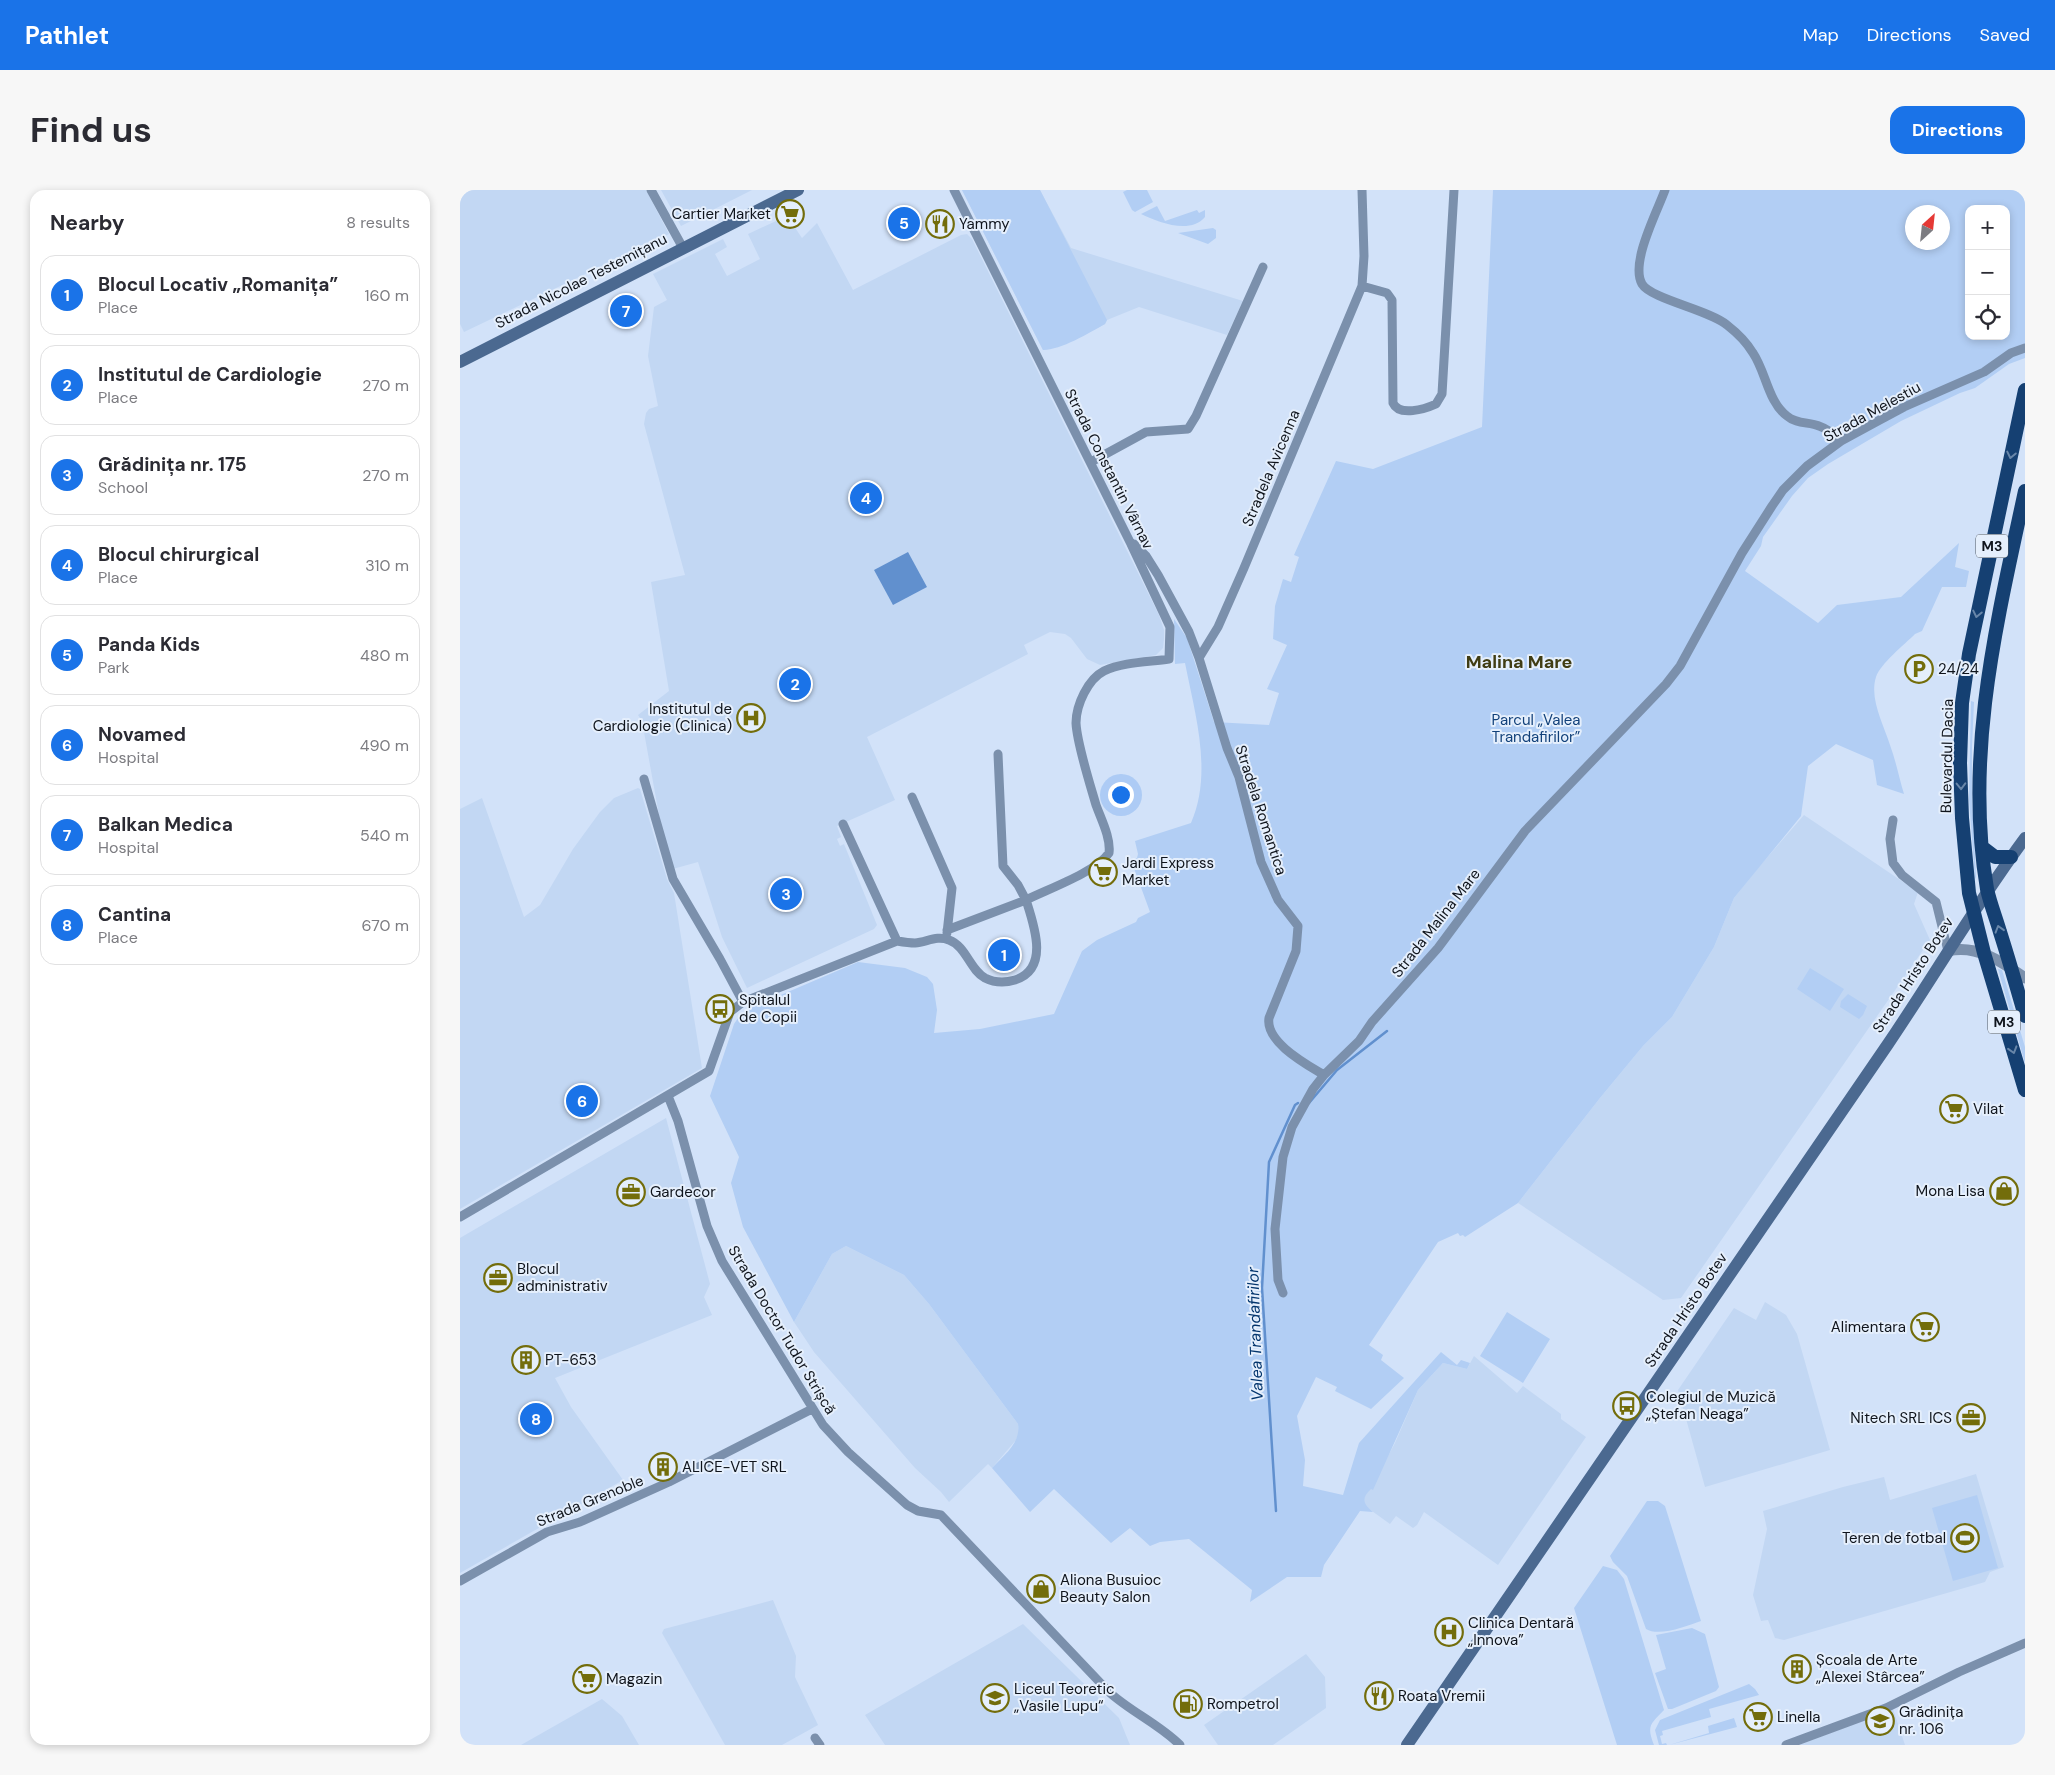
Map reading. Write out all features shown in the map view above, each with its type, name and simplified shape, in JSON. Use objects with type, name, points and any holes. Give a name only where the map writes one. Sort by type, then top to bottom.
[{"type":"highway","name":"Bulevardul Dacia","points":[[2025,390],[1976,620],[1962,702],[1960,763],[1966,879],[1984,953],[2025,1090]]},
{"type":"highway","name":"M3","points":[[2025,491],[1997,624],[1983,706],[1980,789],[1982,847],[1988,891],[2025,1016]]},
{"type":"highway","points":[[1982,847],[1995,858],[2011,857]]},
{"type":"main road","name":"Strada Nicolae Testemițanu","points":[[460,362],[798,190]]},
{"type":"main road","name":"Strada Hristo Botev","points":[[1407,1745],[1652,1390],[2025,838]]},
{"type":"street","points":[[651,190],[683,248]]},
{"type":"street","name":"Strada Constantin Vârnav","points":[[954,190],[1128,538],[1170,627],[1169,659],[1105,670],[1088,686],[1077,714],[1076,723],[1079,737],[1091,789],[1109,843],[1109,853],[1082,873],[1026,900]]},
{"type":"street","points":[[1362,190],[1364,256],[1362,286],[1387,293],[1392,300],[1393,403],[1394,407],[1404,410],[1436,404],[1442,394],[1454,190]]},
{"type":"street","points":[[1665,190],[1640,257],[1638,271],[1642,285],[1652,292],[1704,312],[1727,325],[1753,353],[1779,407],[1787,417],[1820,427],[1841,441]]},
{"type":"street","points":[[1090,462],[1146,432],[1188,429],[1196,416],[1263,267]]},
{"type":"street","name":"Stradela Avicenna","points":[[1199,658],[1218,627],[1244,568],[1362,286]]},
{"type":"street","name":"Strada Melestiu","points":[[1712,608],[1742,553],[1783,490],[1807,466],[1841,441],[1904,407],[1984,372],[2011,353],[2025,348]]},
{"type":"street","name":"Stradela Romantica","points":[[1128,538],[1146,556],[1189,632],[1227,748],[1239,777],[1261,862],[1278,900],[1298,926],[1296,950],[1269,1018],[1270,1029],[1277,1041],[1301,1061],[1324,1075]]},
{"type":"street","name":"Strada Malina Mare","points":[[1283,1293],[1278,1280],[1274,1229],[1283,1157],[1292,1127],[1305,1102],[1324,1075],[1359,1041],[1372,1022],[1438,948],[1525,831],[1666,684],[1680,666],[1712,608]]},
{"type":"street","points":[[946,934],[957,944],[976,970],[986,978],[1000,982],[1019,978],[1027,974],[1037,959],[1036,939],[1026,900],[1018,885],[1003,866],[998,754]]},
{"type":"street","points":[[644,779],[673,879],[743,1002]]},
{"type":"street","points":[[912,798],[952,888],[946,934]]},
{"type":"street","points":[[1893,820],[1890,839],[1893,863],[1902,875],[1936,902],[1948,952],[1958,949],[1984,953],[2025,978]]},
{"type":"street","points":[[843,824],[897,941]]},
{"type":"street","points":[[460,1217],[710,1072],[730,1012],[743,1002],[897,941],[917,943],[934,939],[1026,900]]},
{"type":"street","name":"Strada Doctor Tudor Strișcă","points":[[668,1096],[678,1121],[707,1226],[722,1261],[812,1409],[840,1443],[907,1505],[918,1511],[941,1515],[1119,1701],[1150,1721],[1180,1745]]},
{"type":"street","name":"Strada Grenoble","points":[[460,1581],[547,1532],[580,1522],[669,1482],[812,1409]]},
{"type":"street","points":[[1786,1745],[1886,1708],[1959,1672],[2025,1643]]},
{"type":"shaded area","points":[[460,190],[646,190],[669,234],[464,332],[460,324]]},
{"type":"shaded area","points":[[661,190],[752,190],[681,226]]},
{"type":"shaded area","points":[[962,190],[1040,190],[1071,248],[1243,301],[1227,335],[1139,307],[1107,320],[1105,324],[1076,339],[1043,350]]},
{"type":"shaded area","points":[[787,216],[802,238],[817,223],[853,290],[961,235],[967,234],[972,239],[1159,615],[1164,630],[1164,639],[1163,648],[1156,655],[1100,665],[1087,659],[1071,638],[1065,634],[1050,632],[1024,645],[1028,654],[867,737],[895,800],[837,826],[841,837],[837,839],[840,846],[844,844],[877,925],[874,929],[747,988],[722,937],[698,862],[669,870],[642,721],[638,715],[669,691],[651,582],[685,575],[644,424],[646,413],[649,409],[658,406],[648,356],[654,307],[667,300],[653,274],[723,239],[727,247],[715,254],[727,276],[760,259],[748,234]]},
{"type":"shaded area","points":[[638,788],[640,789],[667,879],[674,893],[702,1068],[460,1209],[460,809],[482,798],[524,917],[540,905],[573,849],[600,812],[614,798]]},
{"type":"shaded area","points":[[1804,815],[1918,892],[1914,904],[1930,940],[1681,1298],[1663,1300],[1518,1203],[1643,1046],[1672,1017],[1714,947],[1734,898]]},
{"type":"shaded area","points":[[666,1118],[710,1284],[704,1297],[712,1315],[555,1378],[571,1407],[623,1480],[460,1573],[460,1238]]},
{"type":"shaded area","points":[[846,1246],[904,1275],[929,1304],[1018,1424],[1019,1433],[1016,1440],[992,1468],[988,1464],[949,1502],[915,1468],[814,1352],[794,1322],[832,1254]]},
{"type":"shaded area","points":[[1765,1302],[1786,1315],[1797,1334],[1830,1450],[1705,1487],[1678,1390],[1734,1308],[1756,1320]]},
{"type":"shaded area","points":[[1474,1356],[1517,1393],[1523,1386],[1561,1414],[1561,1419],[1586,1437],[1498,1565],[1424,1512],[1417,1525],[1413,1528],[1396,1516],[1390,1524],[1365,1506],[1363,1501],[1365,1494],[1371,1488],[1395,1443],[1418,1390],[1443,1363],[1467,1369]]},
{"type":"shaded area","points":[[1976,1474],[2004,1567],[1990,1572],[1985,1582],[1784,1640],[1775,1638],[1768,1620],[1761,1621],[1753,1595],[1767,1529],[1763,1511],[1884,1477],[1890,1500]]},
{"type":"shaded area","points":[[773,1600],[796,1656],[795,1677],[818,1725],[782,1745],[725,1745],[662,1633],[664,1629]]},
{"type":"shaded area","name":"Liceul Teoretic „Vasile Lupu“","points":[[1023,1624],[1119,1718],[1130,1745],[885,1745],[865,1715]]},
{"type":"shaded area","points":[[1306,1654],[1325,1677],[1326,1708],[1273,1745],[1218,1745],[1204,1725]]},
{"type":"shaded area","points":[[602,1699],[622,1716],[639,1745],[521,1745]]},
{"type":"shaded area","name":"Grădinița nr. 106","points":[[1893,1709],[1905,1745],[1799,1745],[1833,1732]]},
{"type":"green space","points":[[962,190],[1040,190],[1107,320],[1105,324],[1066,344],[1043,350]]},
{"type":"green space","points":[[1127,190],[1147,190],[1153,202],[1135,212],[1132,210],[1123,192]]},
{"type":"green space","name":"Parcul „Valea Trandafirilor”","points":[[1493,190],[2025,190],[2025,358],[2009,364],[1975,388],[1960,393],[1901,421],[1808,478],[1792,496],[1763,537],[1761,546],[1745,571],[1818,623],[1837,605],[1901,597],[1959,543],[1955,567],[1969,571],[1966,587],[1942,587],[1922,631],[1915,634],[1893,654],[1879,672],[1874,685],[1878,712],[1894,757],[1904,794],[1877,785],[1873,760],[1836,744],[1808,766],[1801,816],[1734,898],[1714,947],[1672,1017],[1643,1046],[1518,1203],[1465,1237],[1463,1235],[1460,1236],[1458,1233],[1438,1242],[1369,1345],[1383,1355],[1381,1360],[1404,1378],[1371,1409],[1335,1391],[1337,1387],[1316,1377],[1297,1416],[1305,1460],[1303,1486],[1343,1495],[1359,1443],[1441,1352],[1457,1365],[1461,1360],[1470,1363],[1467,1369],[1443,1363],[1418,1390],[1373,1490],[1371,1489],[1366,1495],[1365,1504],[1373,1512],[1360,1511],[1324,1565],[1321,1577],[1287,1577],[1250,1602],[1252,1590],[1189,1539],[1160,1542],[1150,1546],[1130,1528],[1111,1543],[1054,1489],[1030,1512],[992,1468],[1014,1443],[1017,1437],[1018,1424],[929,1304],[904,1275],[846,1246],[832,1254],[794,1322],[743,1227],[731,1183],[739,1157],[710,1096],[734,1024],[740,1015],[748,1009],[858,962],[905,968],[927,977],[933,984],[937,1010],[934,1033],[980,1029],[1054,1014],[1082,951],[1097,940],[1136,922],[1138,918],[1150,912],[1131,860],[1137,858],[1138,854],[1135,841],[1191,823],[1197,804],[1201,784],[1200,743],[1185,663],[1175,664],[1174,619],[1187,638],[1214,722],[1269,725],[1279,693],[1267,689],[1287,645],[1273,639],[1275,606],[1283,579],[1291,582],[1299,557],[1294,555],[1336,461],[1373,469],[1482,427]]},
{"type":"green space","points":[[1157,206],[1165,221],[1197,210],[1199,213],[1205,210],[1205,217],[1199,222],[1183,226],[1165,223],[1141,214]]},
{"type":"green space","points":[[1213,228],[1216,230],[1216,238],[1208,244],[1178,233]]},
{"type":"green space","points":[[1971,701],[1974,702],[1972,799],[1975,879],[1969,799]]},
{"type":"green space","points":[[1810,968],[1844,989],[1830,1011],[1797,989]]},
{"type":"green space","points":[[1998,969],[2002,970],[2025,1047],[2025,1063]]},
{"type":"green space","points":[[1848,994],[1867,1006],[1859,1019],[1840,1007],[1841,1001]]},
{"type":"green space","points":[[1507,1312],[1550,1339],[1523,1383],[1480,1356]]},
{"type":"green space","name":"Teren de fotbal","points":[[1977,1495],[1998,1568],[1953,1581],[1932,1508]]},
{"type":"green space","points":[[1647,1501],[1658,1501],[1665,1506],[1701,1621],[1665,1631],[1658,1632],[1646,1629],[1627,1576],[1613,1562],[1610,1556]]},
{"type":"green space","points":[[1603,1566],[1617,1570],[1624,1579],[1664,1710],[1651,1725],[1650,1733],[1654,1745],[1617,1745],[1574,1608]]},
{"type":"green space","points":[[1692,1628],[1705,1634],[1719,1687],[1716,1691],[1668,1709],[1655,1673],[1666,1669],[1656,1635]]},
{"type":"green space","points":[[1749,1684],[1759,1695],[1709,1709],[1711,1717],[1662,1731],[1663,1735],[1660,1736],[1662,1744],[1666,1743],[1667,1745],[1659,1745],[1655,1730],[1660,1720]]},
{"type":"green space","points":[[1734,1718],[1737,1727],[1669,1745],[1709,1733],[1708,1726]]},
{"type":"water","points":[[908,552],[927,587],[893,605],[874,570]]},
{"type":"waterway","name":"Valea Trandafirilor","points":[[1309,1103],[1337,1070],[1387,1031]]},
{"type":"waterway","name":"Valea Trandafirilor","points":[[1276,1511],[1262,1288],[1269,1162],[1295,1105],[1298,1103]]},
{"type":"place","name":"Cartier Market","points":[[790,214]]},
{"type":"place","name":"Panda Kids","points":[[904,223]]},
{"type":"place","name":"Yammy","points":[[940,224]]},
{"type":"place","name":"Balkan Medica","points":[[626,311]]},
{"type":"place","name":"Blocul chirurgical","points":[[866,498]]},
{"type":"place","name":"24/24","points":[[1919,669]]},
{"type":"place","name":"Institutul de Cardiologie","points":[[795,684]]},
{"type":"place","name":"Institutul de Cardiologie (Clinica)","points":[[751,718]]},
{"type":"place","name":"Jardi Express Market","points":[[1103,872]]},
{"type":"place","name":"Grădinița nr. 175","points":[[786,894]]},
{"type":"place","name":"Blocul Locativ „Romanița”","points":[[1004,955]]},
{"type":"place","name":"Spitalul de Copii","points":[[720,1009]]},
{"type":"place","name":"Novamed","points":[[582,1101]]},
{"type":"place","name":"Vilat","points":[[1954,1109]]},
{"type":"place","name":"Mona Lisa","points":[[2004,1191]]},
{"type":"place","name":"Gardecor","points":[[631,1192]]},
{"type":"place","name":"Blocul administrativ","points":[[498,1278]]},
{"type":"place","name":"Alimentara","points":[[1925,1327]]},
{"type":"place","name":"PT-653","points":[[526,1360]]},
{"type":"place","name":"Colegiul de Muzică „Ștefan Neaga”","points":[[1627,1406]]},
{"type":"place","name":"Nitech SRL ICS","points":[[1971,1418]]},
{"type":"place","name":"Cantina","points":[[536,1419]]},
{"type":"place","name":"ALICE-VET SRL","points":[[663,1467]]},
{"type":"place","name":"Teren de fotbal","points":[[1965,1538]]},
{"type":"place","name":"Aliona Busuioc Beauty Salon","points":[[1041,1589]]},
{"type":"place","name":"Clinica Dentară „Innova”","points":[[1449,1632]]},
{"type":"place","name":"Școala de Arte „Alexei Stârcea”","points":[[1797,1669]]},
{"type":"place","name":"Magazin","points":[[587,1679]]},
{"type":"place","name":"Roata Vremii","points":[[1379,1696]]},
{"type":"place","name":"Liceul Teoretic „Vasile Lupu“","points":[[995,1698]]},
{"type":"place","name":"Rompetrol","points":[[1188,1704]]},
{"type":"place","name":"Linella","points":[[1758,1717]]},
{"type":"place","name":"Grădinița nr. 106","points":[[1880,1721]]},
{"type":"district","name":"Malina Mare","points":[[1519,662]]}]
